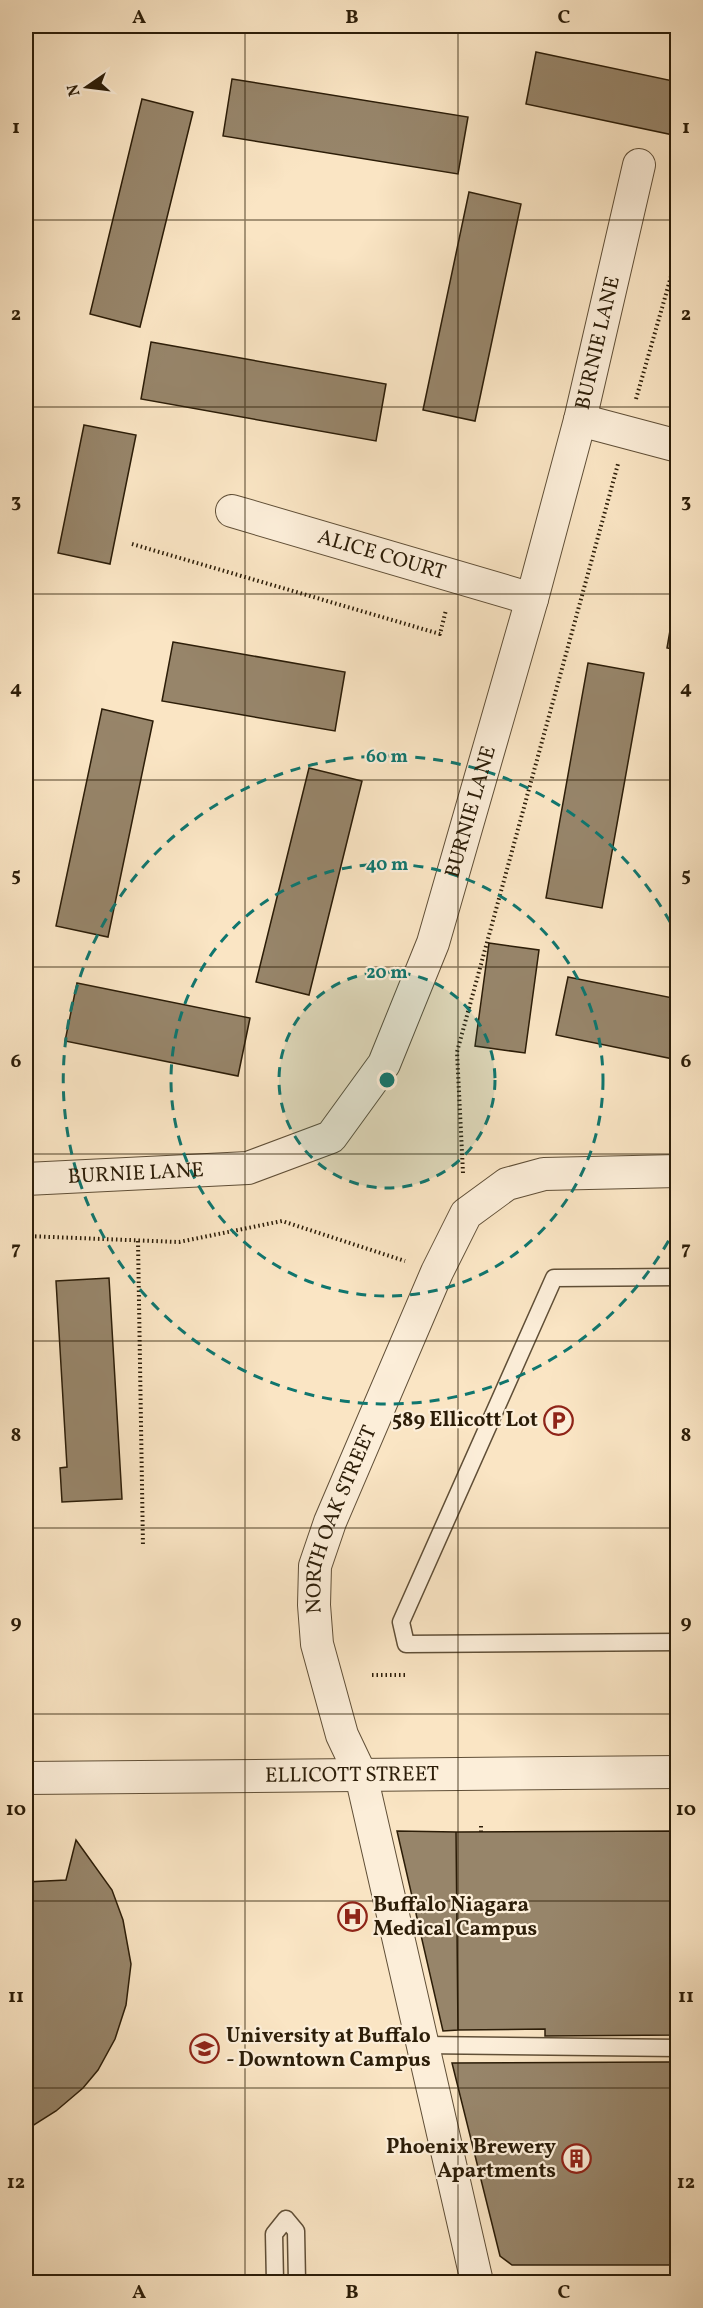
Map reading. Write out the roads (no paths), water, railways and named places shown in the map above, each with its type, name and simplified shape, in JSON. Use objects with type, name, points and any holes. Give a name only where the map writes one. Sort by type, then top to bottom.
[{"type":"street","name":"BURNIE LANE","points":[[26,1179],[248,1168],[331,1137],[384,1064],[433,943],[532,599],[580,420],[639,165]]},
{"type":"street","points":[[580,420],[678,446]]},
{"type":"street","name":"ALICE COURT","points":[[232,511],[532,599]]},
{"type":"street","name":"NORTH OAK STREET","points":[[477,2283],[361,1775],[342,1735],[317,1644],[314,1605],[315,1566],[330,1522],[437,1272],[466,1214],[507,1184],[544,1174],[678,1171]]},
{"type":"street","name":"ELLICOTT STREET","points":[[26,1778],[678,1772]]},
{"type":"lane","points":[[678,1277],[554,1278],[401,1622],[406,1644],[678,1642]]},
{"type":"lane","points":[[422,2044],[678,2048]]},
{"type":"lane","points":[[274,2283],[274,2234],[286,2219],[296,2231],[297,2283]]},
{"type":"place","name":"589 Ellicott Lot","points":[[559,1420]]},
{"type":"place","name":"Buffalo Niagara Medical Campus","points":[[352,1917]]},
{"type":"place","name":"University at Buffalo - Downtown Campus","points":[[205,2048]]},
{"type":"place","name":"Phoenix Brewery Apartments","points":[[577,2159]]}]
